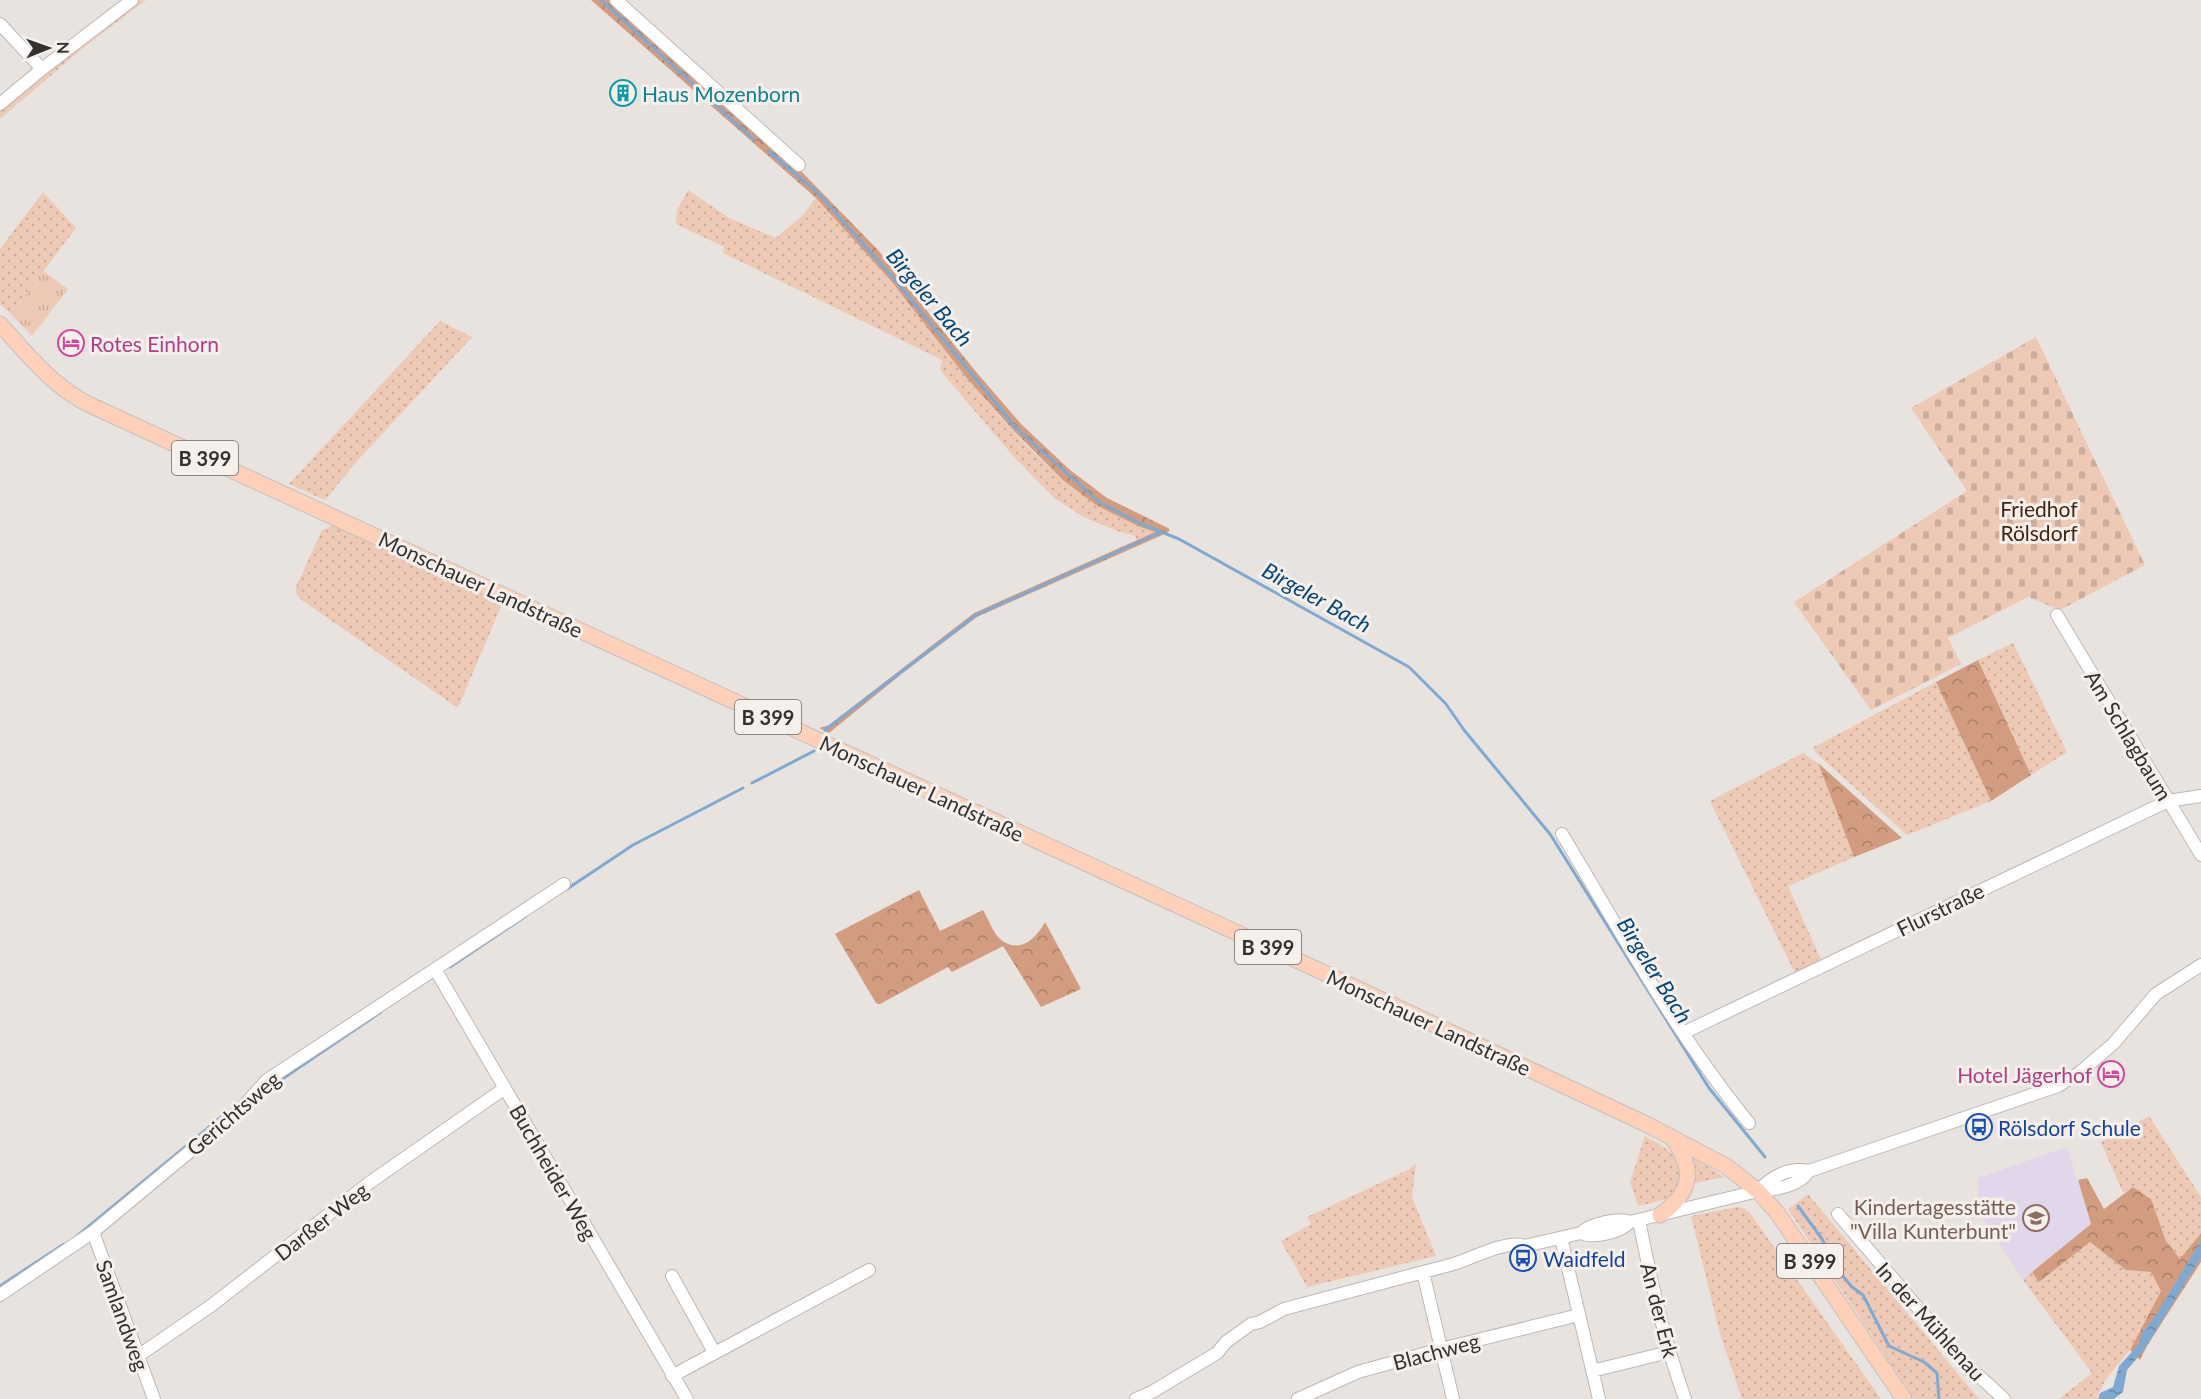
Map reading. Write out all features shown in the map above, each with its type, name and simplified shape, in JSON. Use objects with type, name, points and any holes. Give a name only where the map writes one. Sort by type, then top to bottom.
[{"type":"main road","name":"Monschauer Landstraße","points":[[0,324],[45,373],[69,393],[90,405],[1307,965],[1672,1138],[1726,1166],[1758,1191]]},
{"type":"main road","points":[[1660,1215],[1680,1198],[1688,1179],[1681,1149],[1672,1138]]},
{"type":"main road","name":"B 399","points":[[1758,1191],[1778,1214],[1904,1399]]},
{"type":"street","points":[[0,104],[132,0]]},
{"type":"street","points":[[616,0],[799,165]]},
{"type":"street","points":[[0,24],[42,69]]},
{"type":"street","name":"Am Schlagbaum","points":[[2057,615],[2201,855]]},
{"type":"street","name":"Flurstraße","points":[[1683,1033],[2168,801],[2201,796]]},
{"type":"street","points":[[1562,834],[1683,1033],[1716,1082],[1749,1123]]},
{"type":"street","name":"Gerichtsweg","points":[[0,1295],[93,1232],[240,1110],[267,1080],[564,884]]},
{"type":"street","points":[[1136,1399],[1152,1392],[1217,1353],[1225,1352],[1256,1329],[1260,1322],[1284,1309],[1458,1263],[1464,1259],[1501,1248],[1520,1244],[1525,1246],[1581,1233],[1585,1229],[1623,1219],[1635,1221],[1758,1191],[1771,1177],[1798,1169],[1809,1171],[2026,1099],[2058,1086],[2097,1059],[2113,1044],[2156,994],[2201,965]]},
{"type":"street","name":"Buchheider Weg","points":[[435,969],[687,1399]]},
{"type":"street","name":"Darßer Weg","points":[[138,1356],[231,1291],[369,1182],[505,1088]]},
{"type":"street","name":"In der Mühlenau","points":[[1838,1214],[1965,1363],[2004,1399]]},
{"type":"street","name":"An der Erk","points":[[1635,1221],[1669,1352],[1685,1399]]},
{"type":"street","name":"Samlandweg","points":[[93,1232],[154,1399]]},
{"type":"street","points":[[1561,1238],[1599,1399]]},
{"type":"street","points":[[672,1376],[870,1270]]},
{"type":"street","points":[[1423,1272],[1453,1399]]},
{"type":"street","points":[[672,1276],[714,1352]]},
{"type":"street","name":"Blachweg","points":[[1298,1399],[1358,1372],[1579,1315]]},
{"type":"street","points":[[1593,1371],[1669,1352]]},
{"type":"shaded area","name":"Kindertagesstätte \"Villa Kunterbunt\"","points":[[2067,1147],[2091,1224],[2023,1280],[1979,1213],[1978,1178]]},
{"type":"green space","points":[[139,0],[146,0],[83,48],[0,119],[0,111],[57,63]]},
{"type":"green space","points":[[591,0],[610,0],[797,167],[878,250],[1021,424],[1070,470],[1107,498],[1170,530],[977,617],[829,733],[819,728],[829,725],[974,613],[1155,532],[1096,505],[1063,480],[1014,431],[966,377],[892,282],[816,198]]},
{"type":"green space","points":[[688,190],[729,218],[776,238],[803,215],[816,198],[883,271],[978,390],[1041,459],[1076,489],[1114,514],[1156,532],[1137,540],[1135,536],[1084,517],[1054,498],[1014,457],[940,370],[942,360],[723,253],[724,247],[676,224],[677,210]]},
{"type":"green space","points":[[43,192],[76,228],[11,314],[0,304],[0,249]]},
{"type":"green space","points":[[43,271],[68,289],[32,336],[11,314]]},
{"type":"green space","points":[[440,321],[472,337],[358,460],[325,500],[289,484]]},
{"type":"green space","name":"Friedhof Rölsdorf","points":[[2036,337],[2145,565],[2060,610],[2028,597],[1948,638],[1961,664],[1871,710],[1794,602],[1967,491],[1911,408]]},
{"type":"green space","points":[[336,524],[502,604],[458,708],[300,599],[296,593],[296,587],[322,530]]},
{"type":"green space","points":[[2013,643],[2067,752],[2031,775],[1978,660]]},
{"type":"green space","points":[[1978,660],[2031,775],[1991,801],[1936,682]]},
{"type":"green space","points":[[1936,682],[1991,801],[1907,835],[1815,752],[1814,747]]},
{"type":"green space","points":[[1803,753],[1818,763],[1854,857],[1788,886],[1821,960],[1795,973],[1710,801]]},
{"type":"green space","points":[[1818,763],[1902,838],[1854,857]]},
{"type":"green space","points":[[919,890],[940,931],[983,910],[1000,939],[1007,944],[1020,945],[1032,939],[1045,922],[1081,989],[1041,1007],[1003,946],[952,972],[948,967],[880,1004],[876,1003],[835,934]]},
{"type":"green space","points":[[2149,1116],[2201,1197],[2201,1233],[2180,1260],[2166,1241],[2151,1199],[2133,1187],[2123,1193],[2101,1142]]},
{"type":"green space","points":[[1645,1136],[1676,1158],[1679,1163],[1680,1181],[1675,1192],[1666,1199],[1638,1206],[1630,1182]]},
{"type":"green space","points":[[1687,1153],[1724,1177],[1691,1184]]},
{"type":"green space","points":[[1416,1163],[1412,1197],[1436,1256],[1307,1287],[1281,1241],[1311,1224],[1307,1217],[1410,1169]]},
{"type":"green space","points":[[2087,1178],[2104,1209],[2133,1187],[2151,1199],[2166,1241],[2180,1259],[2201,1233],[2201,1262],[2140,1360],[2130,1350],[2161,1291],[2151,1272],[2126,1270],[2090,1242],[2039,1282],[2032,1272],[2091,1224],[2078,1180]]},
{"type":"green space","points":[[1808,1194],[1979,1399],[1914,1399],[1788,1209]]},
{"type":"green space","points":[[1737,1207],[1744,1208],[1750,1213],[1881,1399],[1742,1399],[1720,1334],[1691,1216]]},
{"type":"green space","points":[[2090,1242],[2126,1270],[2151,1272],[2161,1291],[2130,1350],[2106,1379],[2096,1399],[2059,1399],[2092,1373],[2023,1280],[2032,1272],[2040,1281]]},
{"type":"water","points":[[2201,1241],[2201,1257],[2144,1350],[2127,1370],[2123,1392],[2114,1399],[2098,1399],[2100,1393],[2113,1387],[2119,1366],[2139,1344],[2142,1333],[2156,1315]]},
{"type":"waterway","name":"Birgeler Bach","points":[[601,0],[754,140]]},
{"type":"waterway","name":"Birgeler Bach","points":[[768,151],[818,193],[894,279],[1016,428],[1099,502],[1139,523],[1179,539],[1409,667],[1446,704],[1464,730],[1550,834],[1709,1088],[1765,1157]]},
{"type":"waterway","points":[[825,730],[976,615],[1161,532]]},
{"type":"waterway","points":[[752,783],[814,751]]},
{"type":"waterway","points":[[567,889],[633,845],[743,788]]},
{"type":"waterway","points":[[450,967],[526,916]]},
{"type":"waterway","points":[[269,1088],[381,1012]]},
{"type":"waterway","points":[[77,1236],[225,1114]]},
{"type":"waterway","name":"Birgeler Bach","points":[[1798,1206],[1822,1239],[1836,1268],[1852,1287],[1863,1295],[1889,1346],[1924,1362],[1937,1373],[1939,1399]]},
{"type":"waterway","points":[[0,1286],[64,1244]]},
{"type":"place","name":"Haus Mozenborn","points":[[623,93]]},
{"type":"place","name":"Rotes Einhorn","points":[[71,343]]},
{"type":"place","name":"Hotel Jägerhof","points":[[2111,1074]]},
{"type":"place","name":"Rölsdorf Schule","points":[[1979,1127]]},
{"type":"place","name":"Kindertagesstätte \"Villa Kunterbunt\"","points":[[2036,1218]]},
{"type":"place","name":"Waidfeld","points":[[1523,1258]]}]
